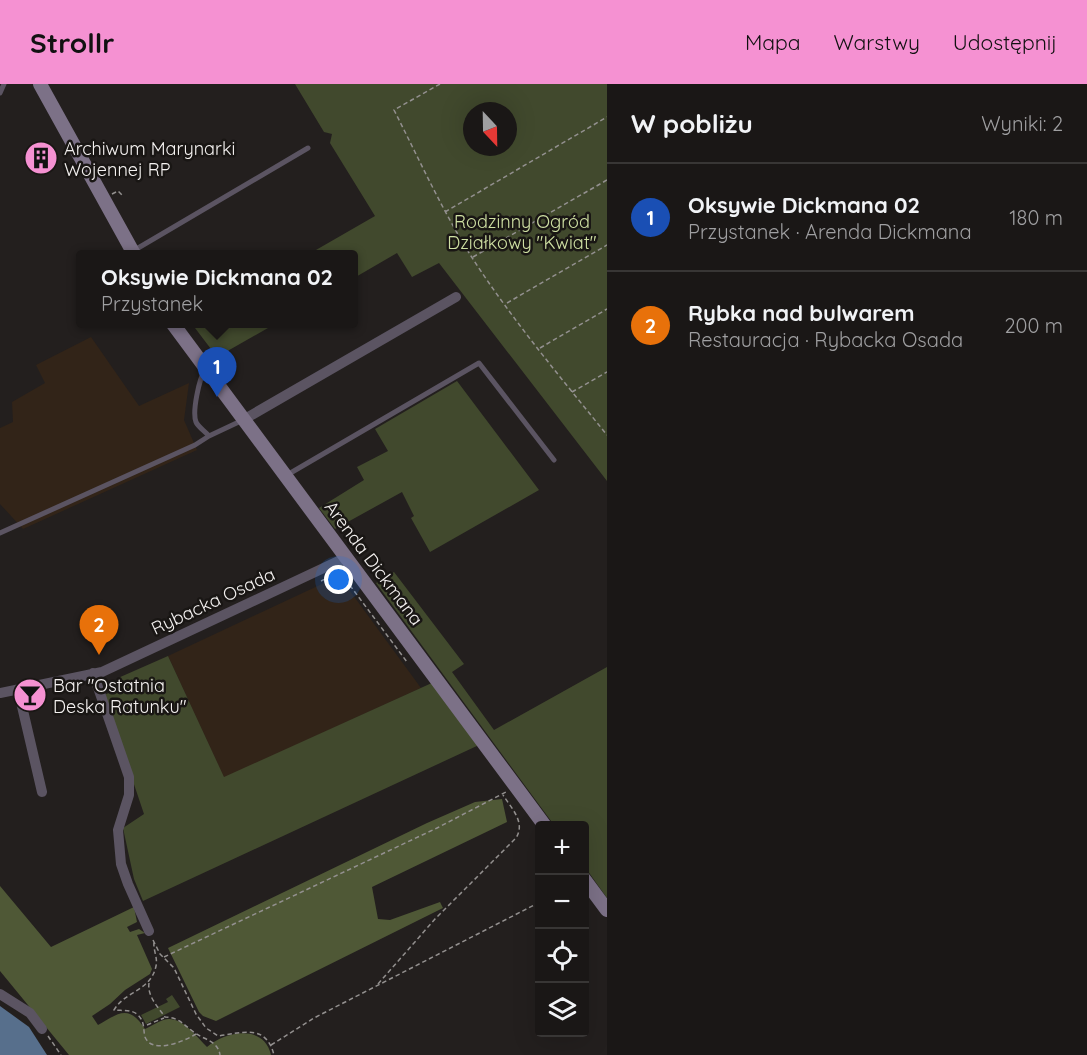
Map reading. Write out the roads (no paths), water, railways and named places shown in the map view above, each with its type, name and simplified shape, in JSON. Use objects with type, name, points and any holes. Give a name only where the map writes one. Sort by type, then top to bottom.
[{"type":"street","points":[[40,84],[131,250]]},
{"type":"street","points":[[243,420],[456,297]]},
{"type":"street","name":"Arenda Dickmana","points":[[176,328],[542,821]]},
{"type":"street","name":"Rybacka Osada","points":[[0,693],[27,687],[95,679],[102,672],[347,557]]},
{"type":"street","points":[[95,679],[129,777],[129,795],[118,830],[121,864],[152,936]]},
{"type":"street","points":[[27,687],[21,702],[42,792]]},
{"type":"street","points":[[589,885],[607,910]]},
{"type":"street","points":[[0,994],[30,1013],[42,1029]]},
{"type":"lane","points":[[0,93],[4,84]]},
{"type":"lane","points":[[138,250],[308,148]]},
{"type":"lane","points":[[286,476],[479,363],[554,460]]},
{"type":"lane","points":[[206,369],[201,376],[194,413],[196,423],[209,435]]},
{"type":"lane","points":[[0,533],[195,445],[209,435],[243,420]]},
{"type":"water","points":[[0,1006],[29,1027],[47,1055],[0,1055]]},
{"type":"place","name":"Archiwum Marynarki Wojennej RP","points":[[41,158]]},
{"type":"place","name":"Oksywie Dickmana 02","points":[[217,397]]},
{"type":"place","name":"Rybka nad bulwarem","points":[[99,655]]},
{"type":"place","name":"Bar \"Ostatnia Deska Ratunku\"","points":[[30,695]]},
{"type":"park label","name":"Rodzinny Ogród Działkowy \"Kwiat\"","points":[[522,231]]}]
